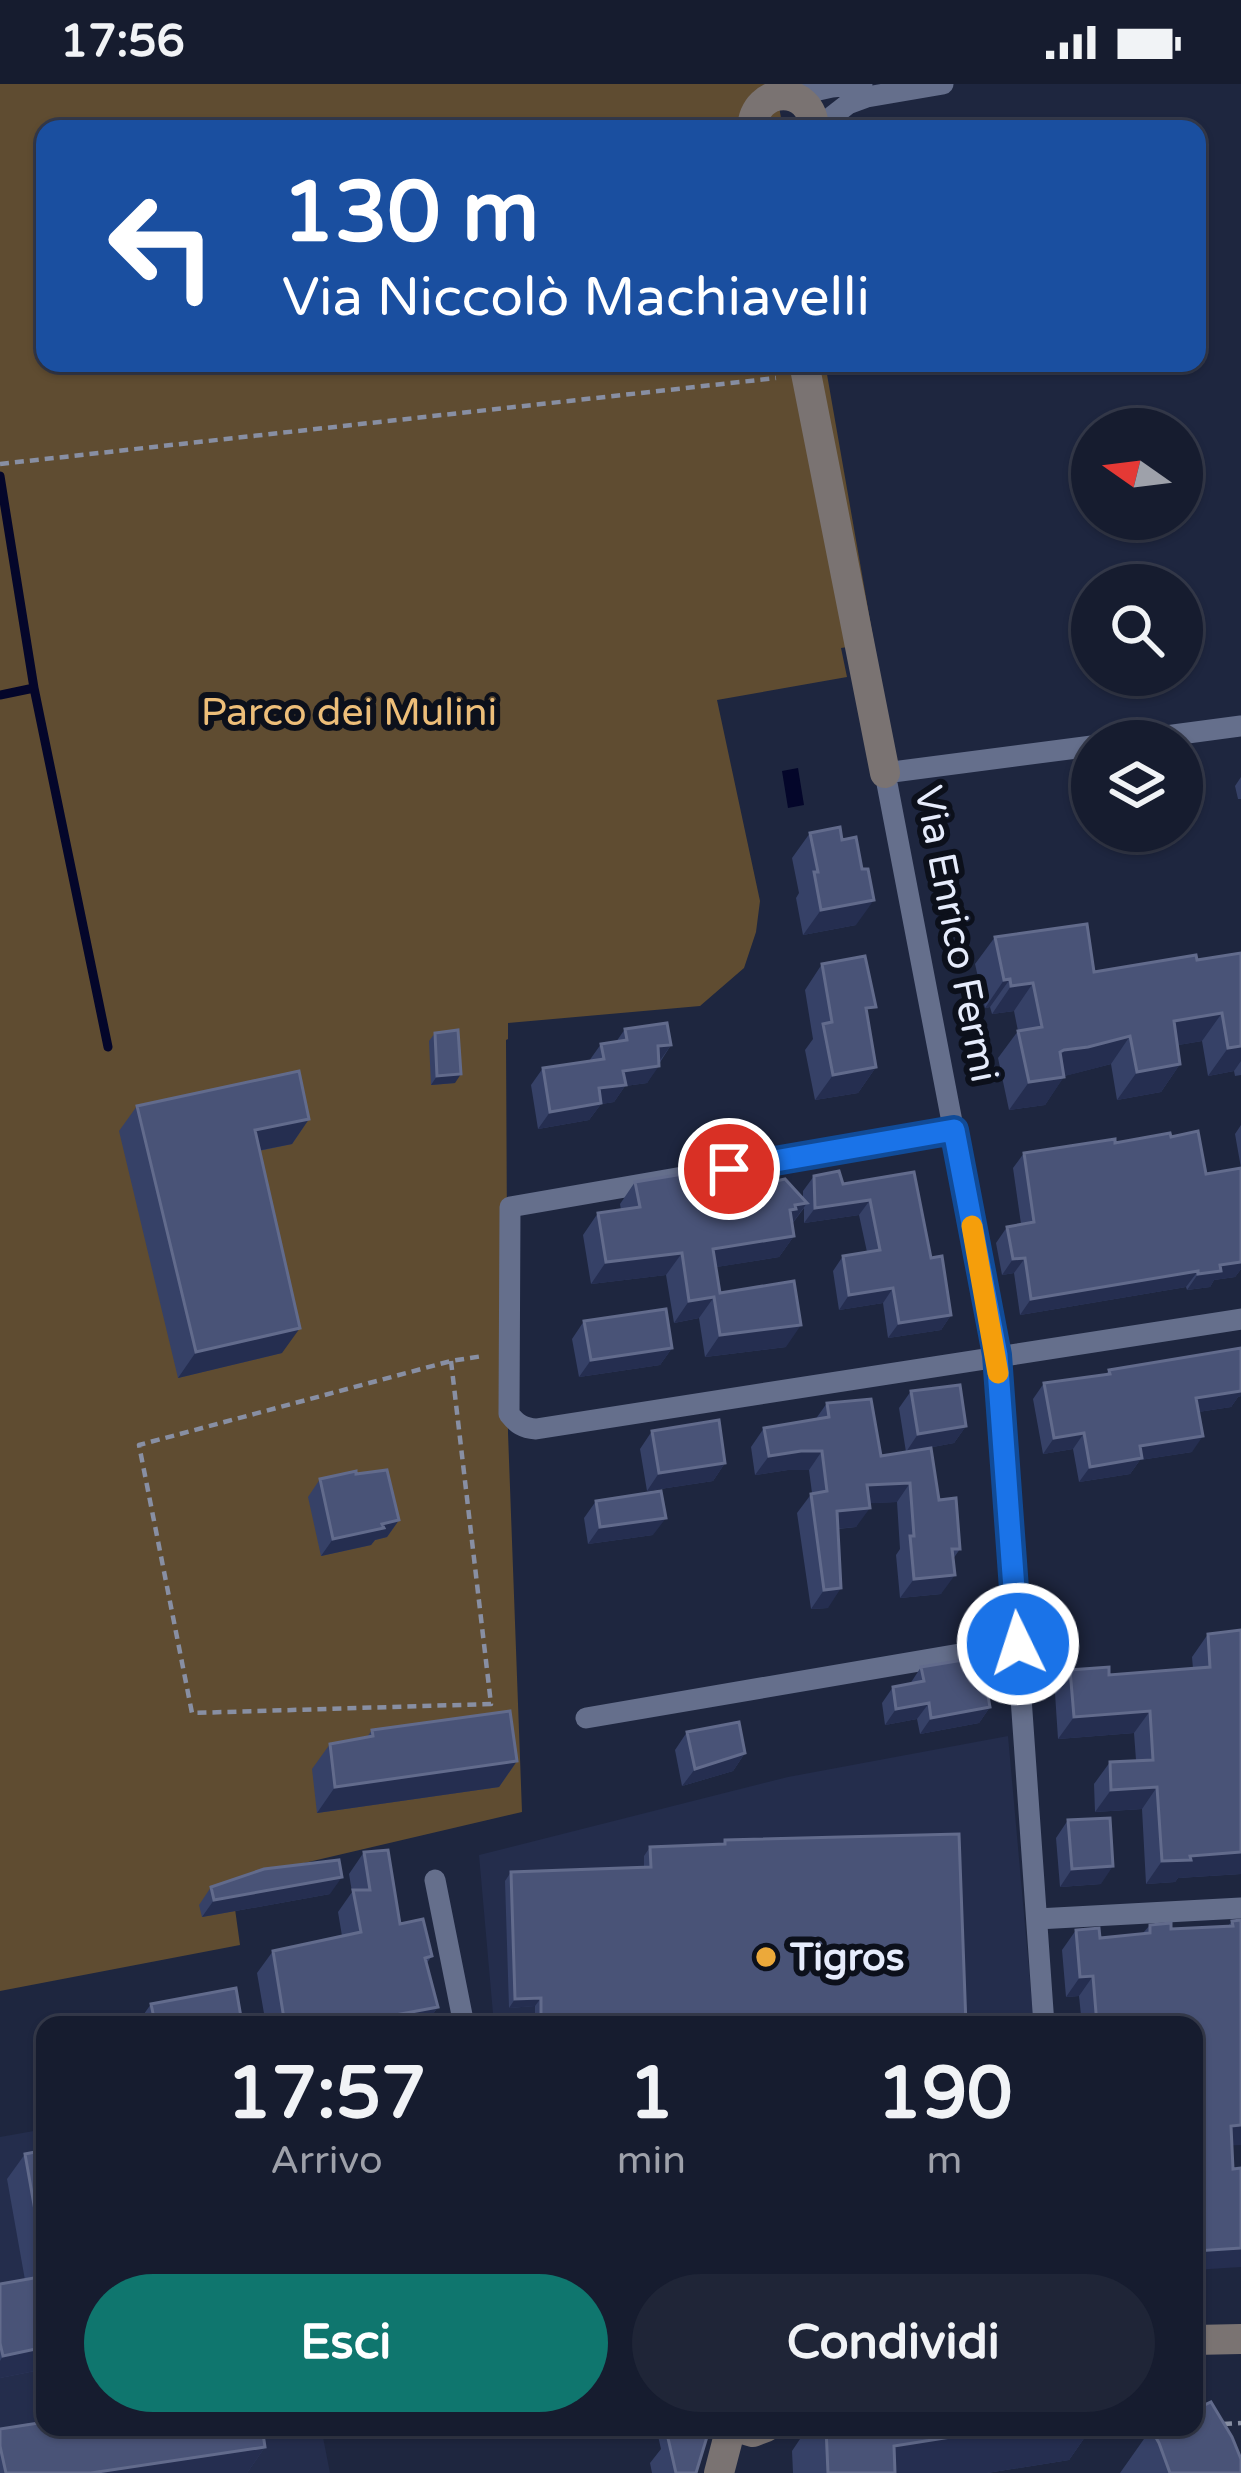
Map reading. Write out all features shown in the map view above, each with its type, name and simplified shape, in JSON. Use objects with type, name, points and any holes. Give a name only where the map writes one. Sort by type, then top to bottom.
[{"type":"street","points":[[766,99],[862,84]]},
{"type":"street","points":[[827,120],[867,97],[944,84]]},
{"type":"street","points":[[766,99],[812,110],[814,120]]},
{"type":"street","name":"Via Enrico Fermi","points":[[791,372],[885,773],[997,1358],[1043,2016]]},
{"type":"street","points":[[1203,731],[1241,726]]},
{"type":"street","points":[[885,773],[1071,749]]},
{"type":"street","points":[[954,1130],[510,1207],[509,1414],[516,1423],[536,1429],[1241,1318]]},
{"type":"street","points":[[586,1718],[1018,1644]]},
{"type":"street","points":[[435,1880],[462,2016]]},
{"type":"street","points":[[1037,1918],[1241,1908]]},
{"type":"street","points":[[1203,2339],[1241,2339]]},
{"type":"path","points":[[0,464],[774,372]]},
{"type":"path","points":[[451,1361],[491,1704],[192,1713],[140,1445],[451,1361],[508,1352]]},
{"type":"path","points":[[1217,2424],[1241,2423]]},
{"type":"shaded area","points":[[798,768],[804,805],[788,808],[782,771]]},
{"type":"shaded area","points":[[1008,1736],[1033,2016],[493,2016],[479,1855],[788,1777]]},
{"type":"shaded area","points":[[36,2131],[36,2436],[323,2436],[330,2473],[0,2473],[0,2137]]},
{"type":"green space","name":"Parco dei Mulini","points":[[0,84],[775,84],[781,120],[36,120],[36,372],[827,372],[874,643],[841,648],[847,677],[717,700],[760,901],[744,968],[700,1006],[508,1023],[508,1433],[522,1812],[231,1880],[240,1945],[0,1991]]},
{"type":"building","points":[[840,827],[842,840],[856,837],[874,900],[821,910],[810,833]]},
{"type":"building","points":[[1087,924],[1094,972],[1196,955],[1197,960],[1241,953],[1241,1046],[1228,1048],[1222,1013],[1174,1021],[1180,1064],[1137,1072],[1130,1036],[1064,1050],[1060,1052],[1064,1077],[1029,1082],[1018,1031],[1042,1027],[1033,983],[1011,986],[1010,979],[1004,980],[995,937]]},
{"type":"building","points":[[865,956],[876,1007],[866,1008],[876,1067],[833,1075],[823,1024],[832,1022],[822,964]]},
{"type":"building","points":[[667,1023],[671,1045],[658,1046],[659,1066],[623,1071],[626,1085],[599,1088],[601,1103],[550,1112],[543,1068],[604,1059],[601,1044],[627,1040],[625,1029]]},
{"type":"building","points":[[458,1030],[461,1074],[437,1076],[435,1033]]},
{"type":"building","points":[[299,1071],[309,1119],[255,1130],[300,1328],[196,1352],[137,1106]]},
{"type":"building","points":[[1198,1131],[1206,1174],[1241,1168],[1241,1262],[1220,1265],[1221,1271],[1031,1299],[1025,1258],[1013,1259],[1007,1227],[1034,1222],[1024,1153]]},
{"type":"building","points":[[701,1171],[705,1197],[785,1179],[807,1203],[790,1210],[794,1236],[713,1249],[720,1293],[794,1281],[801,1325],[720,1335],[714,1297],[689,1301],[682,1253],[606,1262],[598,1213],[640,1207],[635,1182]]},
{"type":"building","points":[[839,1171],[843,1184],[914,1172],[931,1258],[942,1256],[951,1315],[899,1323],[893,1288],[849,1295],[843,1256],[880,1250],[870,1200],[815,1208],[814,1176]]},
{"type":"building","points":[[666,1309],[672,1348],[591,1360],[584,1321]]},
{"type":"building","points":[[1241,1348],[1241,1391],[1196,1398],[1203,1436],[1140,1446],[1142,1458],[1090,1467],[1084,1433],[1054,1438],[1044,1383]]},
{"type":"building","points":[[960,1385],[966,1426],[918,1434],[911,1391]]},
{"type":"building","points":[[871,1399],[881,1456],[931,1448],[939,1500],[956,1498],[960,1549],[952,1549],[955,1575],[914,1579],[910,1483],[867,1485],[870,1508],[837,1511],[841,1588],[824,1590],[811,1494],[827,1491],[822,1451],[769,1456],[764,1428],[829,1417],[827,1403]]},
{"type":"building","points":[[719,1420],[725,1463],[659,1473],[652,1431]]},
{"type":"building","points":[[387,1470],[399,1520],[333,1539],[320,1479]]},
{"type":"building","points":[[661,1491],[666,1518],[600,1527],[596,1501]]},
{"type":"building","points":[[1241,1630],[1241,1852],[1162,1861],[1157,1787],[1111,1790],[1110,1762],[1153,1760],[1150,1711],[1074,1717],[1070,1670],[1109,1667],[1109,1675],[1210,1667],[1208,1634]]},
{"type":"building","points":[[981,1657],[990,1707],[931,1718],[929,1703],[896,1709],[893,1687],[924,1681],[921,1667]]},
{"type":"building","points":[[510,1711],[517,1761],[335,1787],[330,1744],[373,1736],[372,1730]]},
{"type":"building","points":[[739,1722],[745,1753],[695,1769],[687,1732]]},
{"type":"building","points":[[1110,1818],[1113,1866],[1072,1869],[1068,1820]]},
{"type":"building","points":[[959,1834],[966,2016],[541,2016],[541,1998],[515,1999],[511,1872],[651,1867],[650,1847],[725,1844],[725,1840]]},
{"type":"building","points":[[388,1850],[400,1924],[423,1919],[432,1956],[425,1958],[438,2007],[390,2016],[284,2016],[273,1951],[361,1932],[353,1890],[370,1890],[364,1852]]},
{"type":"building","points":[[339,1860],[342,1877],[214,1900],[211,1887],[264,1869]]},
{"type":"building","points":[[1241,1920],[1241,2125],[1231,2126],[1233,2169],[1241,2168],[1241,2248],[1203,2251],[1203,2016],[1096,2016],[1093,1976],[1080,1977],[1076,1930],[1099,1928],[1100,1938],[1150,1933],[1150,1925],[1171,1923],[1171,1929],[1233,1926],[1232,1921]]},
{"type":"building","points":[[236,1988],[241,2016],[154,2016],[151,2004]]},
{"type":"building","points":[[36,2152],[36,2216],[25,2154]]},
{"type":"building","points":[[36,2278],[36,2349],[3,2356],[0,2284]]},
{"type":"building","points":[[1211,2402],[1232,2437],[1241,2473],[1170,2473],[1155,2436],[1203,2436],[1203,2406]]},
{"type":"building","points":[[36,2423],[36,2436],[263,2436],[265,2447],[91,2473],[6,2473],[0,2429]]},
{"type":"building","points":[[707,2436],[696,2473],[676,2473],[668,2438]]},
{"type":"building","points":[[826,2436],[957,2436],[894,2446],[895,2473],[828,2473]]},
{"type":"waterway","points":[[0,476],[34,688],[108,1047]]},
{"type":"waterway","points":[[0,695],[34,688]]},
{"type":"slow traffic","points":[[972,1226],[998,1373]]},
{"type":"place","name":"Tigros","points":[[766,1957]]},
{"type":"route","points":[[729,1169],[954,1130],[997,1355],[1018,1644]]}]
